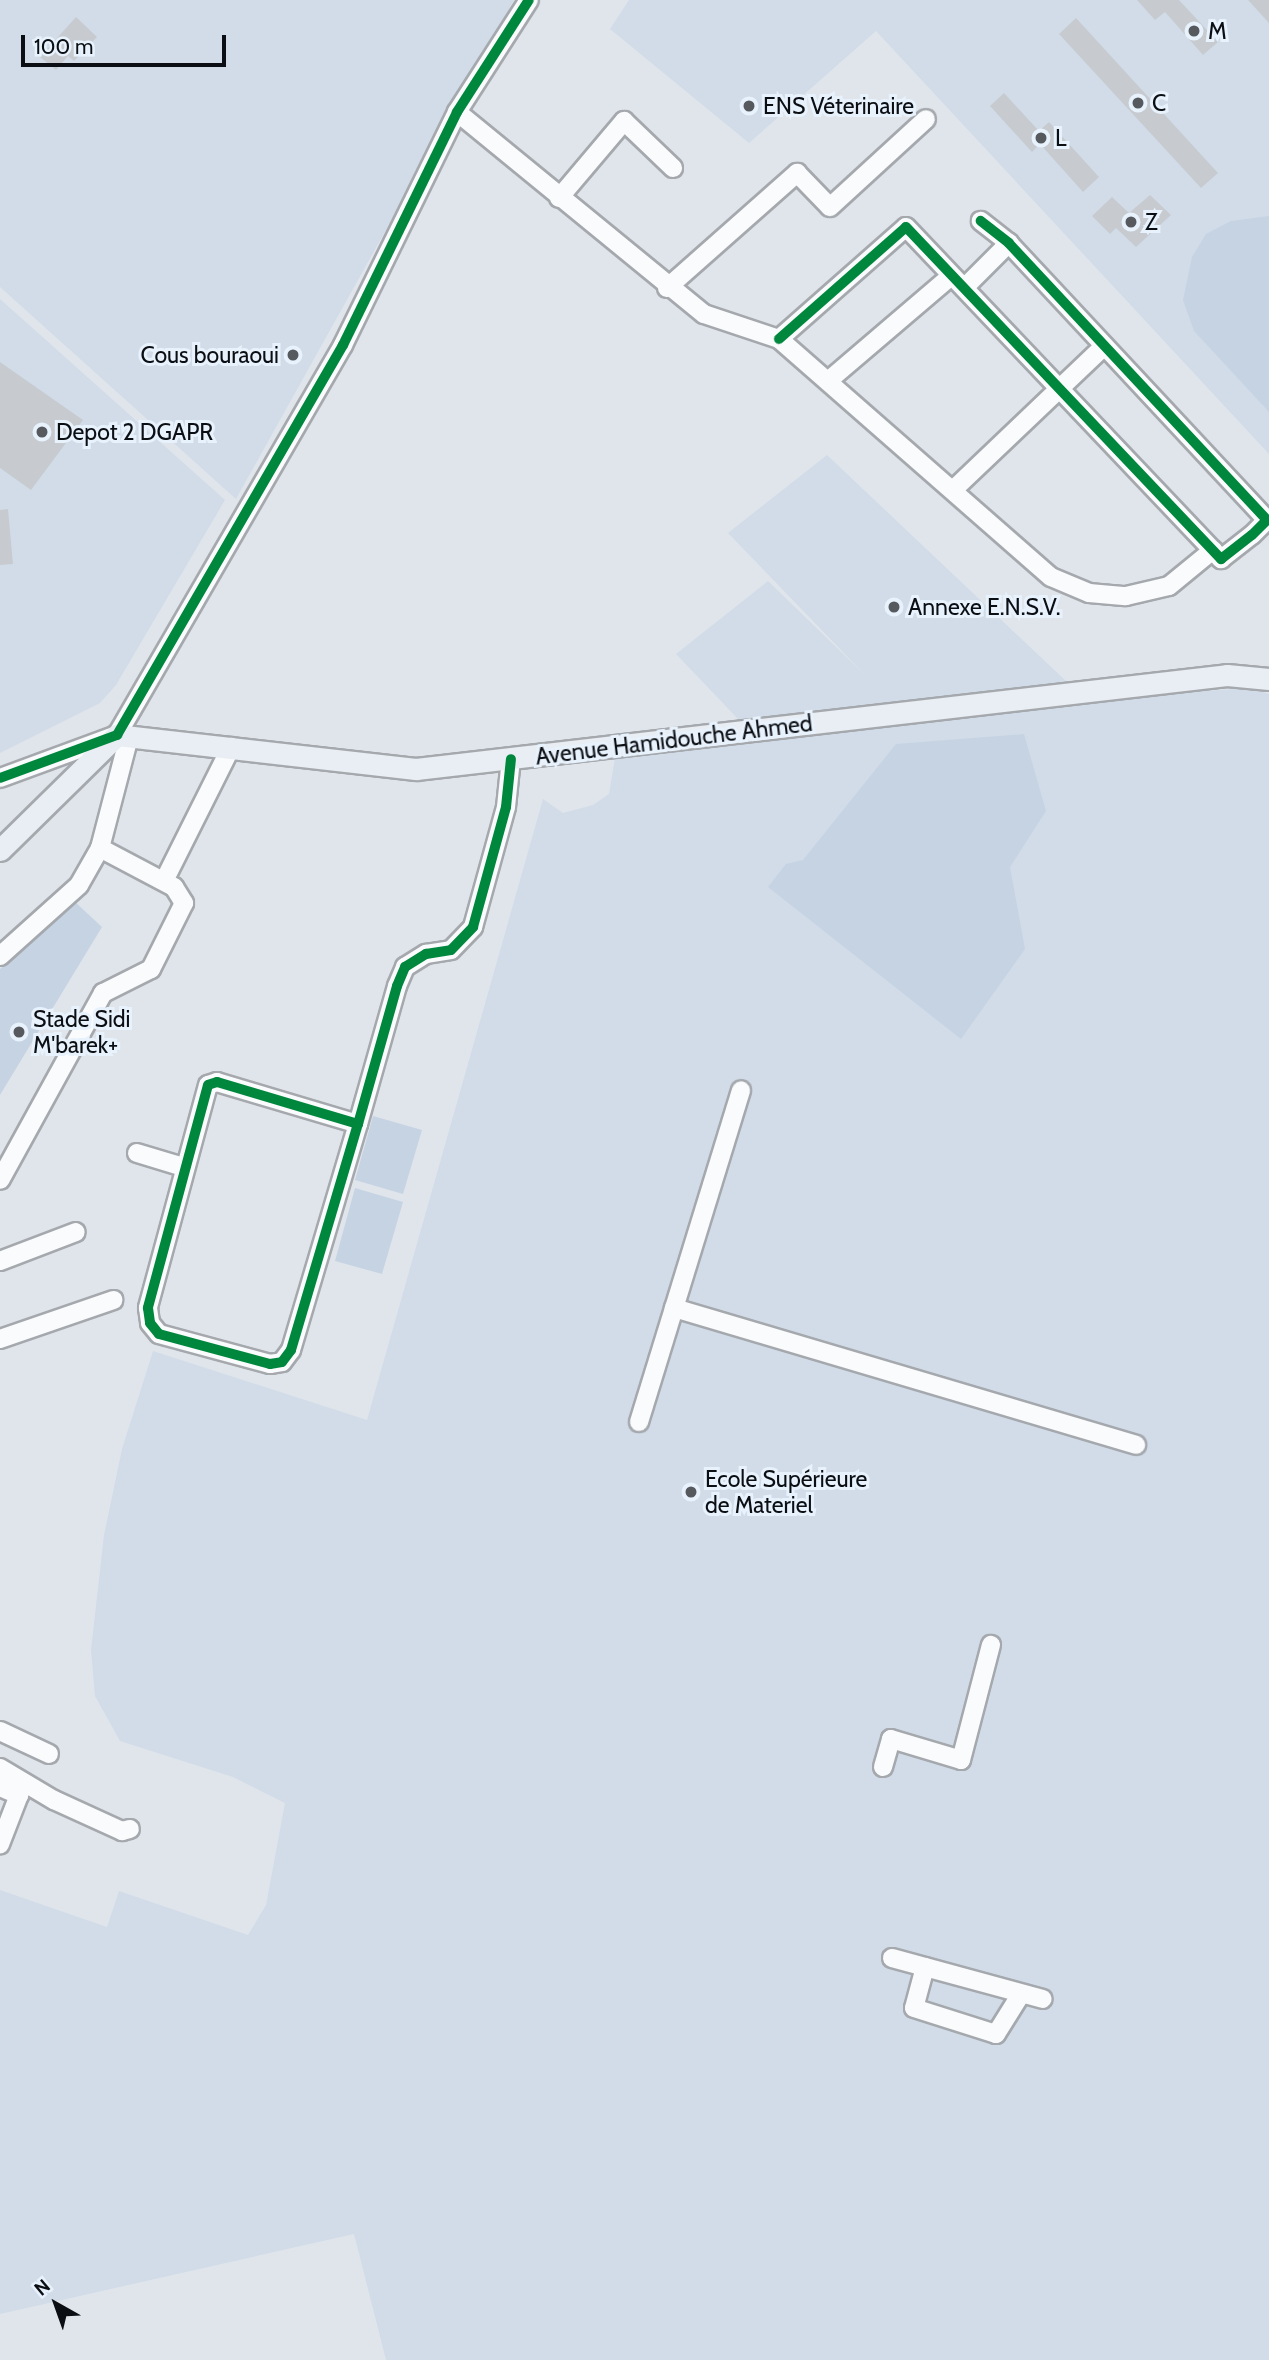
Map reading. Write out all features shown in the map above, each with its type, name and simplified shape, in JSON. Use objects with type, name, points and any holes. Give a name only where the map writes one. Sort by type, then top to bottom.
[{"type":"main road","name":"Avenue Hamidouche Ahmed","points":[[123,736],[416,769],[1227,675],[1269,679]]},
{"type":"main road","points":[[0,850],[123,736]]},
{"type":"street","points":[[0,956],[79,886],[100,848],[123,736],[343,345],[457,112],[528,0]]},
{"type":"street","points":[[457,112],[667,288],[704,314],[779,339],[1051,577],[1090,593],[1126,596],[1169,586],[1213,550]]},
{"type":"street","points":[[667,288],[797,173],[830,207],[926,119]]},
{"type":"street","points":[[559,198],[624,121],[673,168]]},
{"type":"street","points":[[779,339],[906,227],[1221,559],[1268,520],[1009,243],[981,221]]},
{"type":"street","points":[[964,288],[1009,243]]},
{"type":"street","points":[[828,381],[951,276]]},
{"type":"street","points":[[953,490],[1061,390],[1104,346]]},
{"type":"street","points":[[0,778],[123,736]]},
{"type":"street","points":[[164,881],[231,747]]},
{"type":"street","points":[[358,1124],[217,1082],[203,1091],[158,1261],[149,1323],[159,1334],[270,1364],[282,1362],[291,1350],[405,967],[426,954],[451,950],[473,927],[506,807],[511,759]]},
{"type":"street","points":[[0,1180],[103,993],[151,969],[184,903],[164,881],[100,848]]},
{"type":"street","points":[[639,1422],[741,1090]]},
{"type":"street","points":[[137,1153],[183,1167]]},
{"type":"street","points":[[0,1261],[76,1232]]},
{"type":"street","points":[[0,1339],[113,1300]]},
{"type":"street","points":[[674,1308],[1136,1445]]},
{"type":"street","points":[[883,1767],[891,1739],[961,1760],[991,1645]]},
{"type":"street","points":[[0,1731],[49,1754]]},
{"type":"street","points":[[0,1768],[54,1800],[122,1831],[130,1829]]},
{"type":"street","points":[[0,1787],[19,1795],[0,1844]]},
{"type":"street","points":[[892,1958],[1043,1999]]},
{"type":"street","points":[[925,1967],[914,2008],[996,2034],[1021,1994]]},
{"type":"shaded area","points":[[0,0],[514,0],[236,499],[0,287]]},
{"type":"shaded area","points":[[629,0],[1269,0],[1269,454],[876,31],[749,143],[610,29]]},
{"type":"shaded area","points":[[1269,216],[1269,412],[1194,331],[1183,300],[1192,257],[1206,234],[1231,221]]},
{"type":"shaded area","points":[[0,299],[225,500],[116,685],[100,703],[0,753]]},
{"type":"shaded area","name":"Annexe E.N.S.V.","points":[[827,455],[1067,682],[740,721],[676,654],[768,581],[864,674],[728,533]]},
{"type":"shaded area","name":"Ecole Supérieure de Materiel","points":[[1250,688],[1269,694],[1269,2360],[386,2360],[354,2234],[0,2314],[0,1890],[107,1927],[119,1891],[248,1935],[266,1905],[285,1803],[233,1777],[120,1741],[95,1696],[91,1650],[104,1535],[122,1449],[153,1351],[367,1420],[543,799],[563,813],[593,805],[609,794],[615,758],[1117,697]]},
{"type":"shaded area","points":[[1024,734],[1046,811],[1010,867],[1025,949],[961,1039],[768,887],[786,864],[803,860],[896,744]]},
{"type":"shaded area","name":"Stade Sidi M'barek+","points":[[73,900],[102,927],[0,1095],[0,969]]},
{"type":"shaded area","points":[[373,1116],[422,1130],[403,1194],[355,1180]]},
{"type":"shaded area","points":[[355,1188],[403,1202],[382,1274],[335,1261]]},
{"type":"building","name":"M","points":[[1137,0],[1179,0],[1218,42],[1203,55],[1165,12],[1155,20]]},
{"type":"building","points":[[1248,0],[1269,0],[1269,23]]},
{"type":"building","points":[[76,17],[97,37],[74,61],[68,56],[56,70],[40,57]]},
{"type":"building","name":"C","points":[[1076,18],[1218,173],[1201,188],[1059,34]]},
{"type":"building","name":"L","points":[[1004,93],[1039,131],[1049,122],[1099,177],[1083,192],[1040,144],[1032,152],[990,106]]},
{"type":"building","name":"Z","points":[[1150,195],[1171,215],[1136,247],[1116,228],[1110,234],[1092,216],[1112,197],[1129,213]]},
{"type":"building","name":"Depot 2 DGAPR","points":[[0,362],[83,420],[31,490],[0,468]]},
{"type":"building","points":[[8,509],[13,564],[0,565],[0,510]]},
{"type":"cycle path","points":[[0,778],[117,735],[343,345],[457,112],[529,0]]},
{"type":"cycle path","points":[[779,339],[906,227],[1221,559],[1252,535],[1267,520],[1009,243],[981,221]]},
{"type":"cycle path","points":[[358,1124],[217,1082],[208,1085],[148,1308],[150,1323],[159,1334],[270,1364],[282,1362],[291,1350],[358,1124],[397,986],[405,967],[426,954],[451,950],[473,927],[506,807],[511,759]]},
{"type":"place","name":"M","points":[[1194,31]]},
{"type":"place","name":"C","points":[[1138,103]]},
{"type":"place","name":"ENS Véterinaire","points":[[749,106]]},
{"type":"place","name":"L","points":[[1041,138]]},
{"type":"place","name":"Z","points":[[1131,222]]},
{"type":"place","name":"Cous bouraoui","points":[[293,355]]},
{"type":"place","name":"Depot 2 DGAPR","points":[[42,432]]},
{"type":"place","name":"Annexe E.N.S.V.","points":[[894,607]]},
{"type":"place","name":"Stade Sidi M'barek+","points":[[19,1032]]},
{"type":"place","name":"Ecole Supérieure de Materiel","points":[[691,1492]]}]
